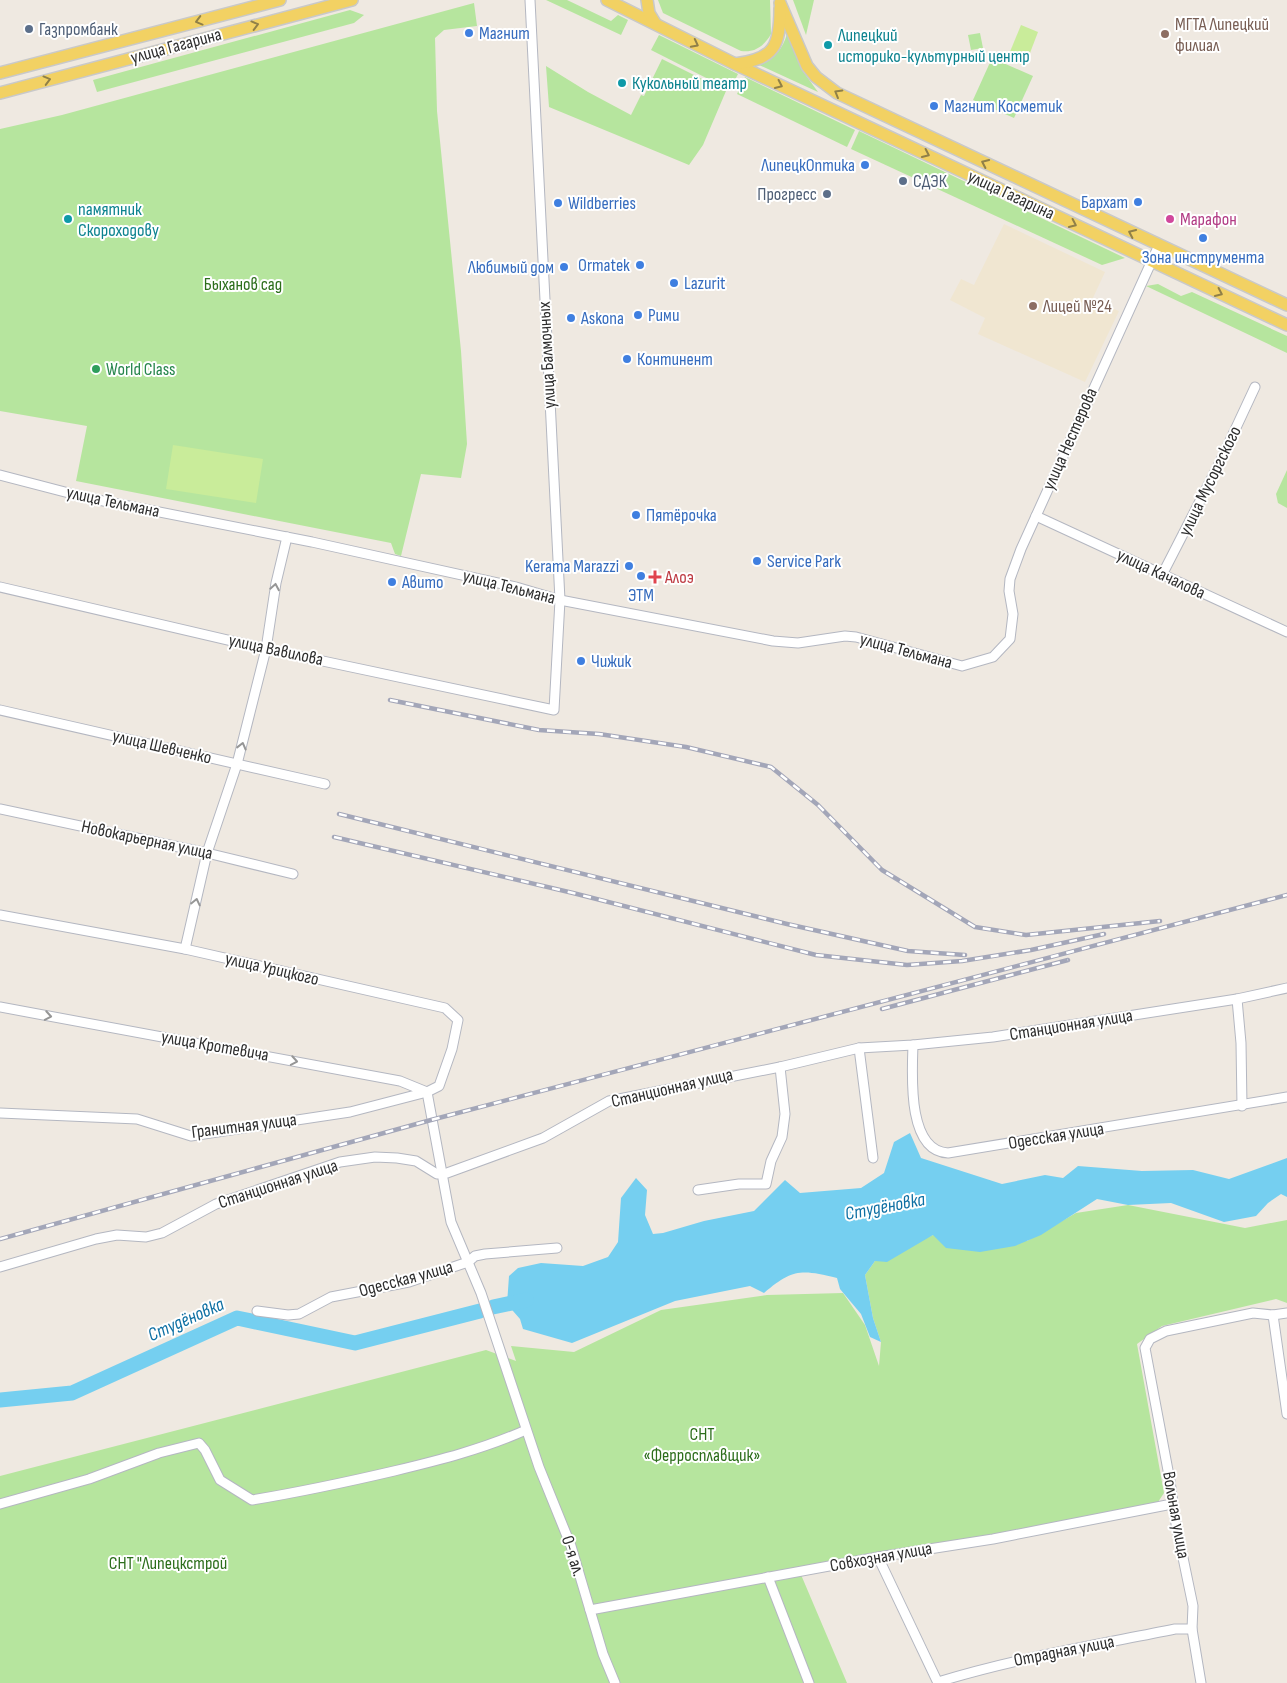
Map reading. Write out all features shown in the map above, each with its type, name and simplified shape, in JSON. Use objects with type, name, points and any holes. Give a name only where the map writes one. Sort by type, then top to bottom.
[{"type":"main road","name":"улица Гагарина","points":[[0,73],[280,0]]},
{"type":"main road","name":"улица Гагарина","points":[[0,93],[352,0]]},
{"type":"main road","points":[[607,0],[655,23]]},
{"type":"main road","points":[[646,0],[655,23]]},
{"type":"main road","name":"улица Гагарина","points":[[780,1],[807,66],[816,77],[837,93],[1287,305]]},
{"type":"main road","points":[[734,64],[758,60],[771,52],[779,35],[780,1]]},
{"type":"main road","name":"улица Гагарина","points":[[655,23],[734,64],[1287,325]]},
{"type":"main road","points":[[138,37],[145,38],[150,44],[148,51],[142,55]]},
{"type":"street","name":"улица Балмочных","points":[[530,0],[560,600],[554,710]]},
{"type":"street","name":"улица Нестерова","points":[[1010,639],[1014,614],[1008,591],[1010,579],[1036,516],[1159,245]]},
{"type":"street","name":"улица Мусоргского","points":[[1162,575],[1216,470],[1255,387]]},
{"type":"street","name":"улица Тельмана","points":[[0,475],[88,498],[286,536],[516,587],[560,600],[773,641],[798,643],[845,636],[856,637],[962,666],[993,658],[1010,639]]},
{"type":"street","name":"улица Качалова","points":[[1036,516],[1287,632]]},
{"type":"street","points":[[185,949],[207,853],[237,764],[266,649],[276,583],[286,536]]},
{"type":"street","name":"улица Вавилова","points":[[0,587],[266,649],[554,710]]},
{"type":"street","name":"улица Шевченко","points":[[0,710],[325,784]]},
{"type":"street","name":"Новокарьерная улица","points":[[0,809],[207,853],[293,874]]},
{"type":"street","name":"улица Урицкого","points":[[0,915],[185,949],[445,1008],[458,1020],[452,1049],[439,1086],[427,1092]]},
{"type":"street","name":"Станционная улица","points":[[0,1267],[117,1235],[146,1237],[162,1233],[216,1204],[340,1162],[375,1157],[397,1158],[416,1161],[434,1173],[442,1175],[543,1138],[609,1101],[780,1067],[859,1048],[914,1046],[1002,1036],[1287,988]]},
{"type":"street","points":[[1236,998],[1241,1043],[1242,1106]]},
{"type":"street","name":"улица Кротевича","points":[[0,1008],[400,1081],[427,1092]]},
{"type":"street","name":"Одесская улица","points":[[914,1046],[912,1079],[917,1124],[929,1146],[938,1152],[958,1151],[1287,1098]]},
{"type":"street","points":[[859,1048],[873,1158]]},
{"type":"street","points":[[698,1190],[739,1184],[766,1184],[771,1161],[782,1138],[785,1114],[780,1067]]},
{"type":"street","name":"Гранитная улица","points":[[0,1113],[137,1118],[191,1136],[350,1112],[427,1092]]},
{"type":"street","name":"0-я ал.","points":[[427,1092],[451,1222],[481,1293],[526,1430],[571,1546],[615,1683]]},
{"type":"street","name":"Одесская улица","points":[[257,1311],[288,1315],[298,1314],[331,1297],[409,1282],[468,1262],[475,1256],[557,1248]]},
{"type":"street","name":"Вольная улица","points":[[1201,1683],[1192,1629],[1193,1606],[1172,1504],[1170,1481],[1145,1348],[1150,1340],[1166,1331],[1253,1313],[1273,1315]]},
{"type":"street","points":[[1287,1313],[1273,1315],[1287,1414]]},
{"type":"street","points":[[0,1504],[89,1479],[159,1453],[199,1443],[205,1450],[220,1480],[252,1500],[319,1488],[457,1456],[526,1430]]},
{"type":"street","name":"Совхозная улица","points":[[590,1610],[878,1556],[993,1539],[1172,1504]]},
{"type":"street","points":[[878,1556],[938,1683]]},
{"type":"street","points":[[768,1577],[809,1683]]},
{"type":"street","name":"Отрадная улица","points":[[938,1683],[989,1666],[1175,1628],[1192,1629]]},
{"type":"shaded area","name":"Лицей №24","points":[[1004,224],[1105,272],[1092,300],[1119,311],[1085,382],[978,334],[985,318],[950,300],[961,279],[974,285]]},
{"type":"green space","points":[[546,0],[567,0],[611,21],[618,15],[628,20],[621,35]]},
{"type":"green space","points":[[658,0],[770,0],[771,34],[766,42],[759,47],[751,51],[741,51],[663,13]]},
{"type":"green space","points":[[793,0],[814,0],[806,35]]},
{"type":"green space","name":"Быханов сад","points":[[474,3],[477,26],[444,30],[435,38],[437,111],[461,351],[467,444],[461,478],[421,474],[401,556],[395,554],[391,543],[76,481],[87,426],[0,411],[0,129],[62,115]]},
{"type":"green space","points":[[350,10],[364,15],[354,23],[97,92],[93,80]]},
{"type":"green space","points":[[1021,25],[1038,32],[1025,66],[1007,59]]},
{"type":"green space","points":[[980,33],[983,48],[971,50],[968,35]]},
{"type":"green space","points":[[787,34],[802,70],[818,92],[759,65],[777,53],[783,45]]},
{"type":"green space","points":[[659,35],[738,74],[730,90],[651,50]]},
{"type":"green space","points":[[992,58],[1033,76],[1014,118],[973,100]]},
{"type":"green space","points":[[662,59],[726,91],[703,145],[689,165],[549,107],[546,66],[588,92],[631,115],[641,95],[644,96]]},
{"type":"green space","points":[[745,77],[855,130],[847,147],[737,94]]},
{"type":"green space","points":[[859,131],[1125,258],[1102,265],[851,149]]},
{"type":"green space","points":[[1158,284],[1181,296],[1192,292],[1287,336],[1287,353],[1146,286]]},
{"type":"green space","points":[[173,445],[263,459],[256,503],[166,489]]},
{"type":"green space","points":[[1287,470],[1287,508],[1278,503],[1276,494]]},
{"type":"green space","points":[[1128,1205],[1245,1228],[1287,1220],[1287,1303],[1276,1299],[1162,1326],[1137,1344],[1164,1493],[1156,1505],[799,1570],[847,1683],[0,1683],[0,1476],[486,1350],[516,1361],[511,1346],[574,1352],[661,1310],[767,1295],[843,1293],[865,1325],[879,1366],[881,1342],[873,1318],[865,1275],[875,1261],[933,1235],[1027,1241],[1076,1213]]},
{"type":"water","points":[[910,1133],[921,1158],[1002,1184],[1045,1175],[1063,1178],[1078,1166],[1142,1171],[1193,1170],[1229,1179],[1287,1158],[1287,1197],[1281,1194],[1268,1203],[1256,1216],[1224,1222],[1171,1203],[1128,1205],[1097,1199],[1041,1235],[1015,1246],[980,1252],[946,1248],[933,1235],[887,1262],[875,1261],[865,1275],[873,1318],[881,1342],[870,1337],[861,1314],[840,1289],[837,1278],[805,1272],[782,1279],[764,1293],[750,1286],[675,1301],[572,1343],[523,1329],[520,1319],[507,1304],[509,1276],[518,1268],[541,1263],[583,1266],[608,1257],[618,1242],[621,1198],[636,1178],[647,1190],[645,1215],[653,1234],[663,1233],[704,1221],[754,1211],[785,1180],[800,1193],[861,1188],[884,1173],[894,1142]]},
{"type":"waterway","name":"Студёновка","points":[[493,1307],[526,1300]]},
{"type":"waterway","name":"Студёновка","points":[[0,1400],[72,1393],[237,1318],[355,1343],[480,1311]]},
{"type":"railway","points":[[390,700],[539,730],[599,734],[686,747],[771,767],[818,805],[882,870],[975,927],[1026,935],[1160,921]]},
{"type":"railway","points":[[339,814],[787,924],[908,951],[965,955]]},
{"type":"railway","points":[[334,837],[573,893],[816,955],[907,965],[962,961],[1031,950],[1104,934]]},
{"type":"railway","points":[[0,1239],[431,1120],[1287,895]]},
{"type":"railway","points":[[882,1009],[1068,960]]},
{"type":"place","name":"Газпромбанк","points":[[29,29]]},
{"type":"place","name":"Магнит","points":[[469,33]]},
{"type":"place","name":"МГТА Липецкий филиал","points":[[1165,34]]},
{"type":"place","name":"Липецкий историко-культурный центр","points":[[828,45]]},
{"type":"place","name":"Кукольный театр","points":[[622,83]]},
{"type":"place","name":"Магнит Косметик","points":[[934,106]]},
{"type":"place","name":"ЛипецкОптика","points":[[865,165]]},
{"type":"place","name":"СДЭК","points":[[903,181]]},
{"type":"place","name":"Прогресс","points":[[827,194]]},
{"type":"place","name":"Бархат","points":[[1138,202]]},
{"type":"place","name":"Wildberries","points":[[558,203]]},
{"type":"place","name":"памятник Скороходову","points":[[68,219]]},
{"type":"place","name":"Марафон","points":[[1170,219]]},
{"type":"place","name":"Зона инструмента","points":[[1203,238]]},
{"type":"place","name":"Ormatek","points":[[640,265]]},
{"type":"place","name":"Любимый дом","points":[[564,267]]},
{"type":"place","name":"Lazurit","points":[[674,283]]},
{"type":"place","name":"Лицей №24","points":[[1033,306]]},
{"type":"place","name":"Рими","points":[[638,315]]},
{"type":"place","name":"Askona","points":[[571,318]]},
{"type":"place","name":"Континент","points":[[627,359]]},
{"type":"place","name":"World Class","points":[[96,369]]},
{"type":"place","name":"Пятёрочка","points":[[636,515]]},
{"type":"place","name":"Service Park","points":[[757,561]]},
{"type":"place","name":"Kerama Marazzi","points":[[629,566]]},
{"type":"place","name":"ЭТМ","points":[[641,576]]},
{"type":"place","name":"Алоэ","points":[[655,577]]},
{"type":"place","name":"Авито","points":[[392,582]]},
{"type":"place","name":"Чижик","points":[[581,661]]},
{"type":"park label","name":"СНТ «Ферросплавщик»","points":[[702,1444]]},
{"type":"park label","name":"СНТ \"Липецкстрой","points":[[168,1563]]}]
